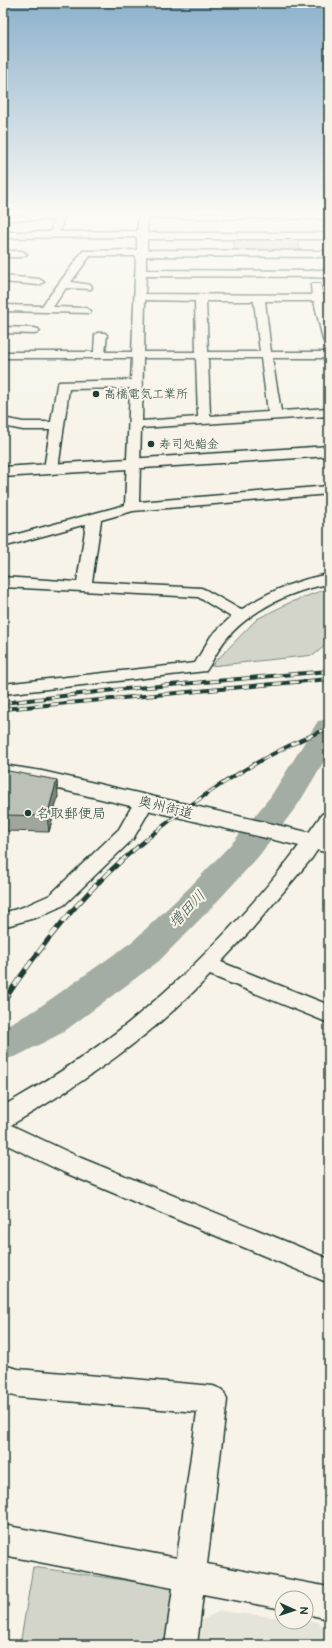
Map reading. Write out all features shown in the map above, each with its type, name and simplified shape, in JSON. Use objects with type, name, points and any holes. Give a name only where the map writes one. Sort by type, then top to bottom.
[{"type":"street","points":[[45,310],[59,290]]},
{"type":"street","points":[[132,507],[135,463],[136,384],[140,290]]},
{"type":"street","points":[[140,297],[324,298],[329,340]]},
{"type":"street","points":[[200,297],[204,420]]},
{"type":"street","points":[[259,297],[275,416]]},
{"type":"street","points":[[3,308],[86,311]]},
{"type":"street","points":[[3,330],[34,331]]},
{"type":"street","points":[[99,355],[101,336]]},
{"type":"street","points":[[3,355],[329,355]]},
{"type":"street","points":[[51,469],[57,426],[63,355]]},
{"type":"street","points":[[61,376],[136,384]]},
{"type":"street","points":[[136,425],[329,412]]},
{"type":"street","points":[[3,422],[23,426],[57,426]]},
{"type":"street","points":[[3,472],[329,450]]},
{"type":"street","points":[[3,543],[132,507],[329,490]]},
{"type":"street","points":[[84,586],[94,518]]},
{"type":"street","points":[[3,689],[200,667],[219,637],[241,616],[286,591],[316,580],[329,579]]},
{"type":"street","points":[[3,582],[201,593],[241,616]]},
{"type":"street","name":"奥州街道","points":[[3,772],[42,778],[315,842]]},
{"type":"street","points":[[3,920],[24,915],[44,907],[56,900],[126,834],[139,813],[144,801]]},
{"type":"street","points":[[3,1118],[51,1090],[105,1053],[134,1031],[182,990],[244,925],[315,842],[329,818]]},
{"type":"street","points":[[207,965],[329,1014]]},
{"type":"street","points":[[3,1132],[66,1162],[329,1271]]},
{"type":"street","points":[[3,1379],[18,1383],[213,1400],[181,1645]]},
{"type":"street","points":[[3,1540],[274,1592]]},
{"type":"street","points":[[314,1600],[329,1603]]},
{"type":"shaded area","points":[[329,588],[329,642],[314,655],[211,666],[257,619],[291,602]]},
{"type":"shaded area","points":[[33,1567],[172,1587],[165,1645],[20,1645]]},
{"type":"shaded area","points":[[220,1611],[274,1617],[274,1630],[314,1630],[314,1622],[318,1622],[329,1633],[329,1645],[199,1645],[202,1620]]},
{"type":"building","points":[[3,770],[57,780],[47,816],[3,815]]},
{"type":"waterway","name":"増田川","points":[[3,1045],[48,1022],[146,951],[200,898],[246,849],[283,803],[329,728]]},
{"type":"railway","points":[[3,703],[114,690],[329,671]]},
{"type":"railway","points":[[3,709],[329,679]]},
{"type":"railway","points":[[120,862],[168,822],[219,786],[273,754],[329,728]]},
{"type":"railway","points":[[3,1002],[29,964],[72,910],[121,861]]},
{"type":"place","name":"高橋電気工業所","points":[[96,394]]},
{"type":"place","name":"寿司処鮨金","points":[[151,444]]},
{"type":"place","name":"名取郵便局","points":[[28,813]]}]
